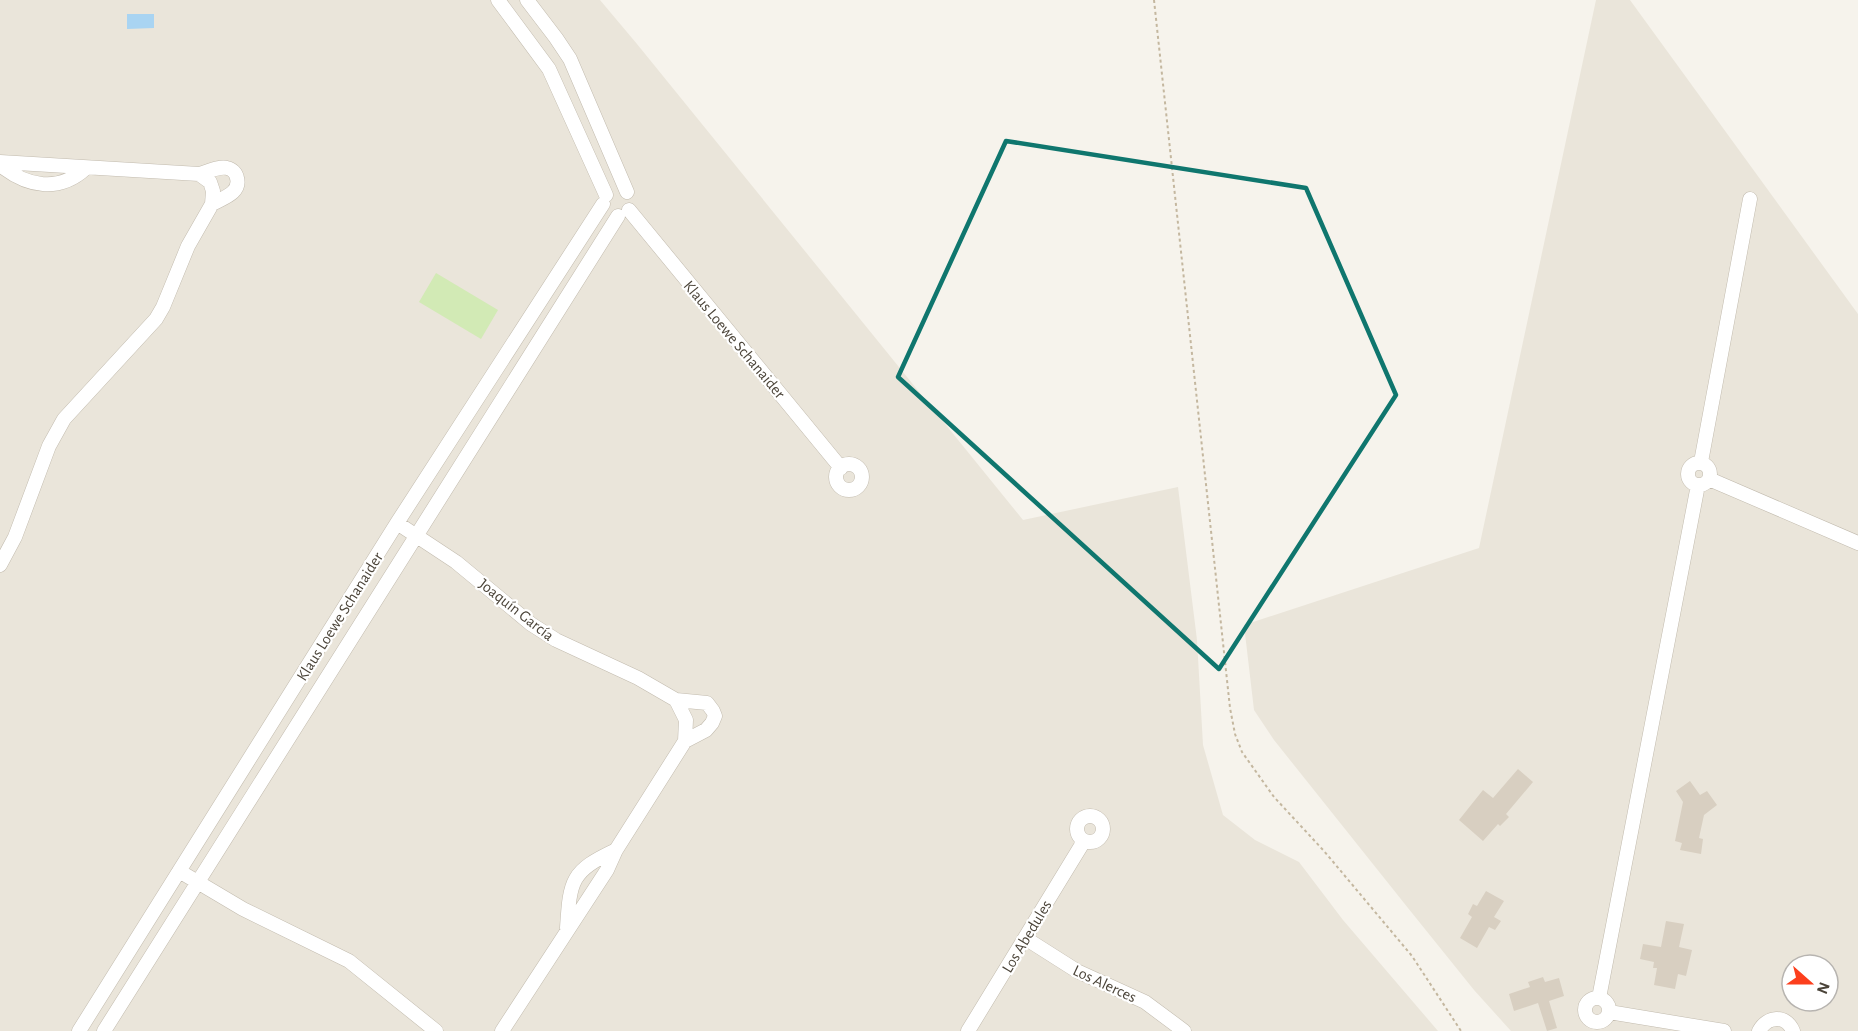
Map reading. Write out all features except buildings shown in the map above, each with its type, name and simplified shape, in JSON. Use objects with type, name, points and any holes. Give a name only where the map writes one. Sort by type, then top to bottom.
[{"type":"street","points":[[498,0],[549,69],[610,214],[623,213],[631,201],[570,59],[527,0]]},
{"type":"street","points":[[0,164],[24,180],[48,186],[64,183],[86,168]]},
{"type":"street","points":[[0,164],[72,165],[86,168],[199,174],[224,168],[232,170],[238,180],[235,191],[212,204]]},
{"type":"street","points":[[0,565],[15,537],[56,432],[72,409],[156,319],[163,307],[188,246],[212,204],[212,186],[199,174]]},
{"type":"street","points":[[605,199],[613,189],[623,189],[627,192]]},
{"type":"street","name":"Klaus Loewe Schanaider","points":[[79,1031],[398,523],[605,199]]},
{"type":"street","points":[[1701,462],[1750,199]]},
{"type":"street","name":"Klaus Loewe Schanaider","points":[[104,1031],[623,213],[841,468]]},
{"type":"street","points":[[1599,998],[1703,482],[1708,467],[1701,462],[1694,463],[1688,472],[1691,482],[1703,482],[1858,543]]},
{"type":"street","name":"Joaquín García","points":[[398,523],[467,570],[543,633],[638,678],[676,700],[706,704],[715,716],[706,730],[685,741],[616,850],[607,870],[567,928],[502,1031]]},
{"type":"street","points":[[676,700],[686,720],[685,741]]},
{"type":"street","name":"Los Abedules","points":[[968,1031],[1084,841]]},
{"type":"street","name":"Joaquín García","points":[[567,928],[569,894],[574,880],[581,870],[593,861],[616,850]]},
{"type":"street","points":[[179,871],[243,909],[349,961],[436,1031]]},
{"type":"street","name":"Los Alerces","points":[[1025,938],[1077,971],[1145,1002],[1184,1031]]},
{"type":"street","points":[[1599,998],[1607,1004],[1609,1012],[1605,1019],[1599,1022],[1591,1021],[1586,1016],[1587,1002],[1599,998]]},
{"type":"street","points":[[1609,1012],[1724,1031]]},
{"type":"street","points":[[1759,1031],[1767,1021],[1778,1018],[1787,1022],[1793,1031]]},
{"type":"path","points":[[1154,0],[1230,708],[1235,734],[1242,752],[1274,797],[1324,851],[1412,956],[1461,1031]]},
{"type":"highlighted area","points":[[1006,141],[1306,188],[1396,395],[1219,669],[898,377]]},
{"type":"shaded area","points":[[0,0],[600,0],[1023,520],[1178,487],[1197,640],[1203,745],[1223,815],[1255,840],[1299,862],[1343,920],[1438,1031],[0,1031]]},
{"type":"shaded area","points":[[1596,0],[1630,0],[1858,314],[1858,1031],[1511,1031],[1474,990],[1274,740],[1254,710],[1244,625],[1479,548]]},
{"type":"green space","points":[[436,273],[498,310],[481,339],[419,302]]},
{"type":"water","points":[[127,14],[154,14],[154,28],[127,29]]}]
